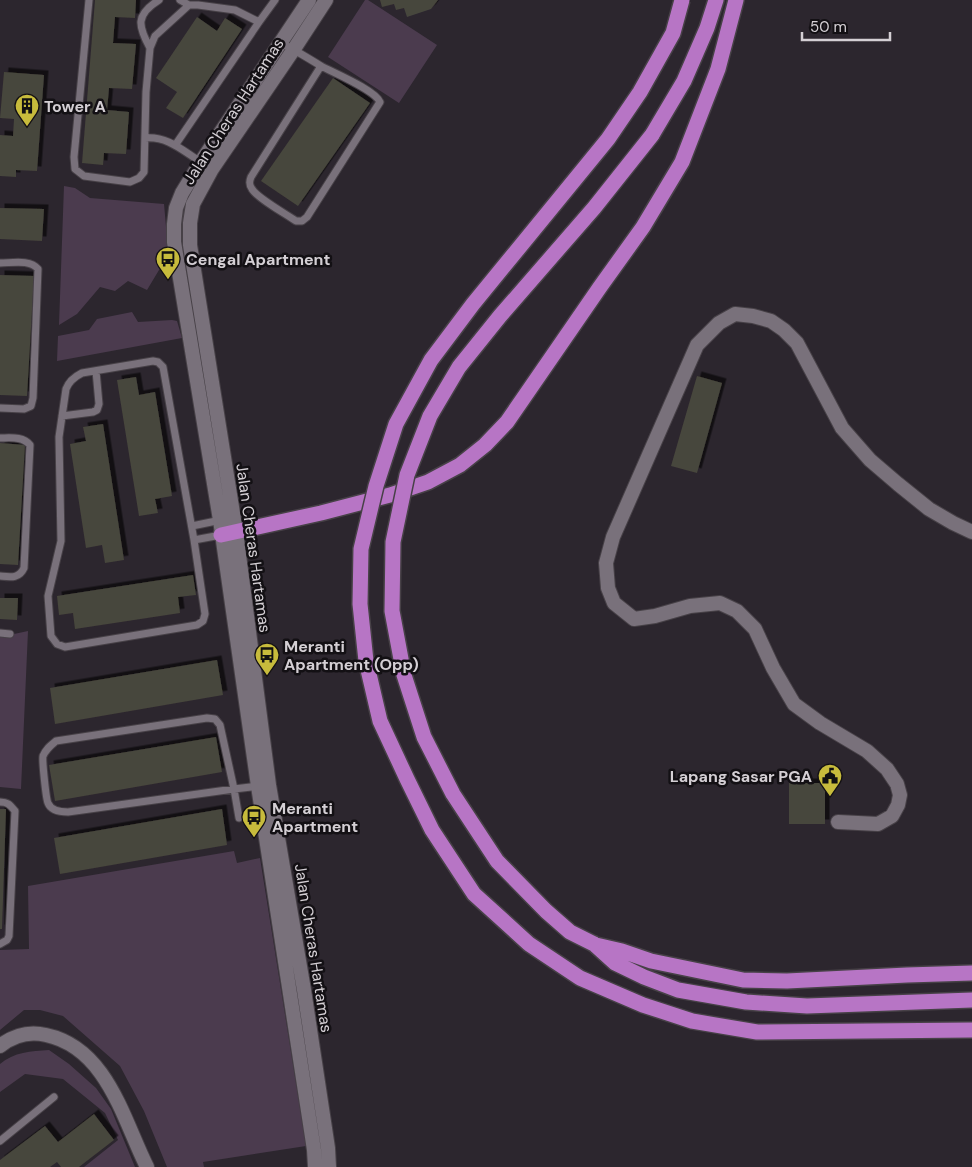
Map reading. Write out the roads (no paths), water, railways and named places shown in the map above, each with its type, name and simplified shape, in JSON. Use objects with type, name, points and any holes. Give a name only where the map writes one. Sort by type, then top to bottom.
[{"type":"highway","points":[[682,0],[673,33],[640,92],[608,138],[473,304],[431,360],[396,424],[376,486],[361,548],[360,604],[366,661],[380,721],[432,830],[474,894],[529,944],[580,978],[643,1005],[692,1021],[757,1032],[972,1030]]},
{"type":"highway","points":[[716,0],[684,81],[652,135],[594,208],[500,316],[459,367],[430,416],[407,475],[393,542],[392,611],[404,675],[424,737],[453,794],[497,861],[546,911],[570,932],[594,944],[651,961],[742,980],[787,981],[972,973]]},
{"type":"highway","points":[[228,526],[321,513],[390,495],[428,482],[460,465],[485,445],[507,422],[523,400],[600,286],[643,227],[682,162],[718,69],[736,0]]},
{"type":"highway","points":[[594,944],[615,963],[678,990],[746,1002],[807,1006],[972,1000]]},
{"type":"street","name":"Jalan Cheras Hartamas","points":[[207,165],[309,0]]},
{"type":"street","name":"Jalan Cheras Hartamas","points":[[326,0],[294,49],[207,165],[182,193],[176,208],[174,242],[228,526],[264,785],[297,991],[328,1148],[329,1167]]},
{"type":"street","points":[[838,822],[878,824],[892,816],[898,805],[900,795],[897,784],[887,769],[867,751],[820,723],[794,704],[773,668],[755,629],[737,611],[720,603],[690,606],[655,616],[634,619],[614,603],[608,588],[606,563],[613,537],[697,345],[719,323],[735,314],[771,321],[784,330],[797,344],[842,428],[870,460],[929,509],[972,532]]},
{"type":"street","name":"Jalan Cheras Hartamas","points":[[297,991],[315,1167]]},
{"type":"street","points":[[0,1046],[22,1034],[37,1033],[66,1041],[80,1050],[100,1072],[110,1088],[147,1167]]},
{"type":"lane","points":[[89,0],[74,157],[75,169],[84,176],[130,182],[139,178],[144,172],[146,92],[150,48],[155,36],[189,5]]},
{"type":"lane","points":[[150,48],[141,31],[141,18],[148,7],[158,0]]},
{"type":"lane","points":[[180,0],[189,5],[235,10],[259,22]]},
{"type":"lane","points":[[176,144],[275,0]]},
{"type":"lane","points":[[281,43],[364,88],[378,98],[380,102],[308,218],[302,221],[296,220],[256,194],[249,182],[250,177],[321,66]]},
{"type":"lane","points":[[145,138],[154,137],[176,144],[207,165]]},
{"type":"lane","points":[[0,263],[28,263],[34,264],[38,269],[33,398],[30,406],[24,409],[0,408]]},
{"type":"lane","points":[[153,361],[158,362],[163,367],[192,526],[205,614],[203,621],[197,625],[65,647],[57,644],[51,636],[48,596],[61,541],[59,437],[62,416],[66,389],[74,377],[82,373],[153,361]]},
{"type":"lane","points":[[62,416],[97,410],[99,404],[96,371]]},
{"type":"lane","points":[[0,438],[18,438],[26,440],[30,445],[24,568],[22,573],[16,577],[0,576]]},
{"type":"lane","points":[[192,526],[228,526]]},
{"type":"lane","points":[[194,540],[228,526]]},
{"type":"lane","points":[[0,633],[10,634]]},
{"type":"lane","points":[[239,818],[234,789],[220,725],[215,719],[207,718],[56,741],[48,748],[42,758],[47,802],[52,808],[60,812],[68,812],[234,789],[264,785]]},
{"type":"lane","points":[[0,802],[10,805],[14,811],[9,936],[7,940],[0,944]]},
{"type":"lane","points":[[0,1141],[54,1097]]},
{"type":"place","name":"Tower A","points":[[27,127]]},
{"type":"place","name":"Cengal Apartment","points":[[168,280]]},
{"type":"place","name":"Meranti Apartment (Opp)","points":[[267,676]]},
{"type":"place","name":"Lapang Sasar PGA","points":[[830,797]]},
{"type":"place","name":"Meranti Apartment","points":[[254,838]]}]
